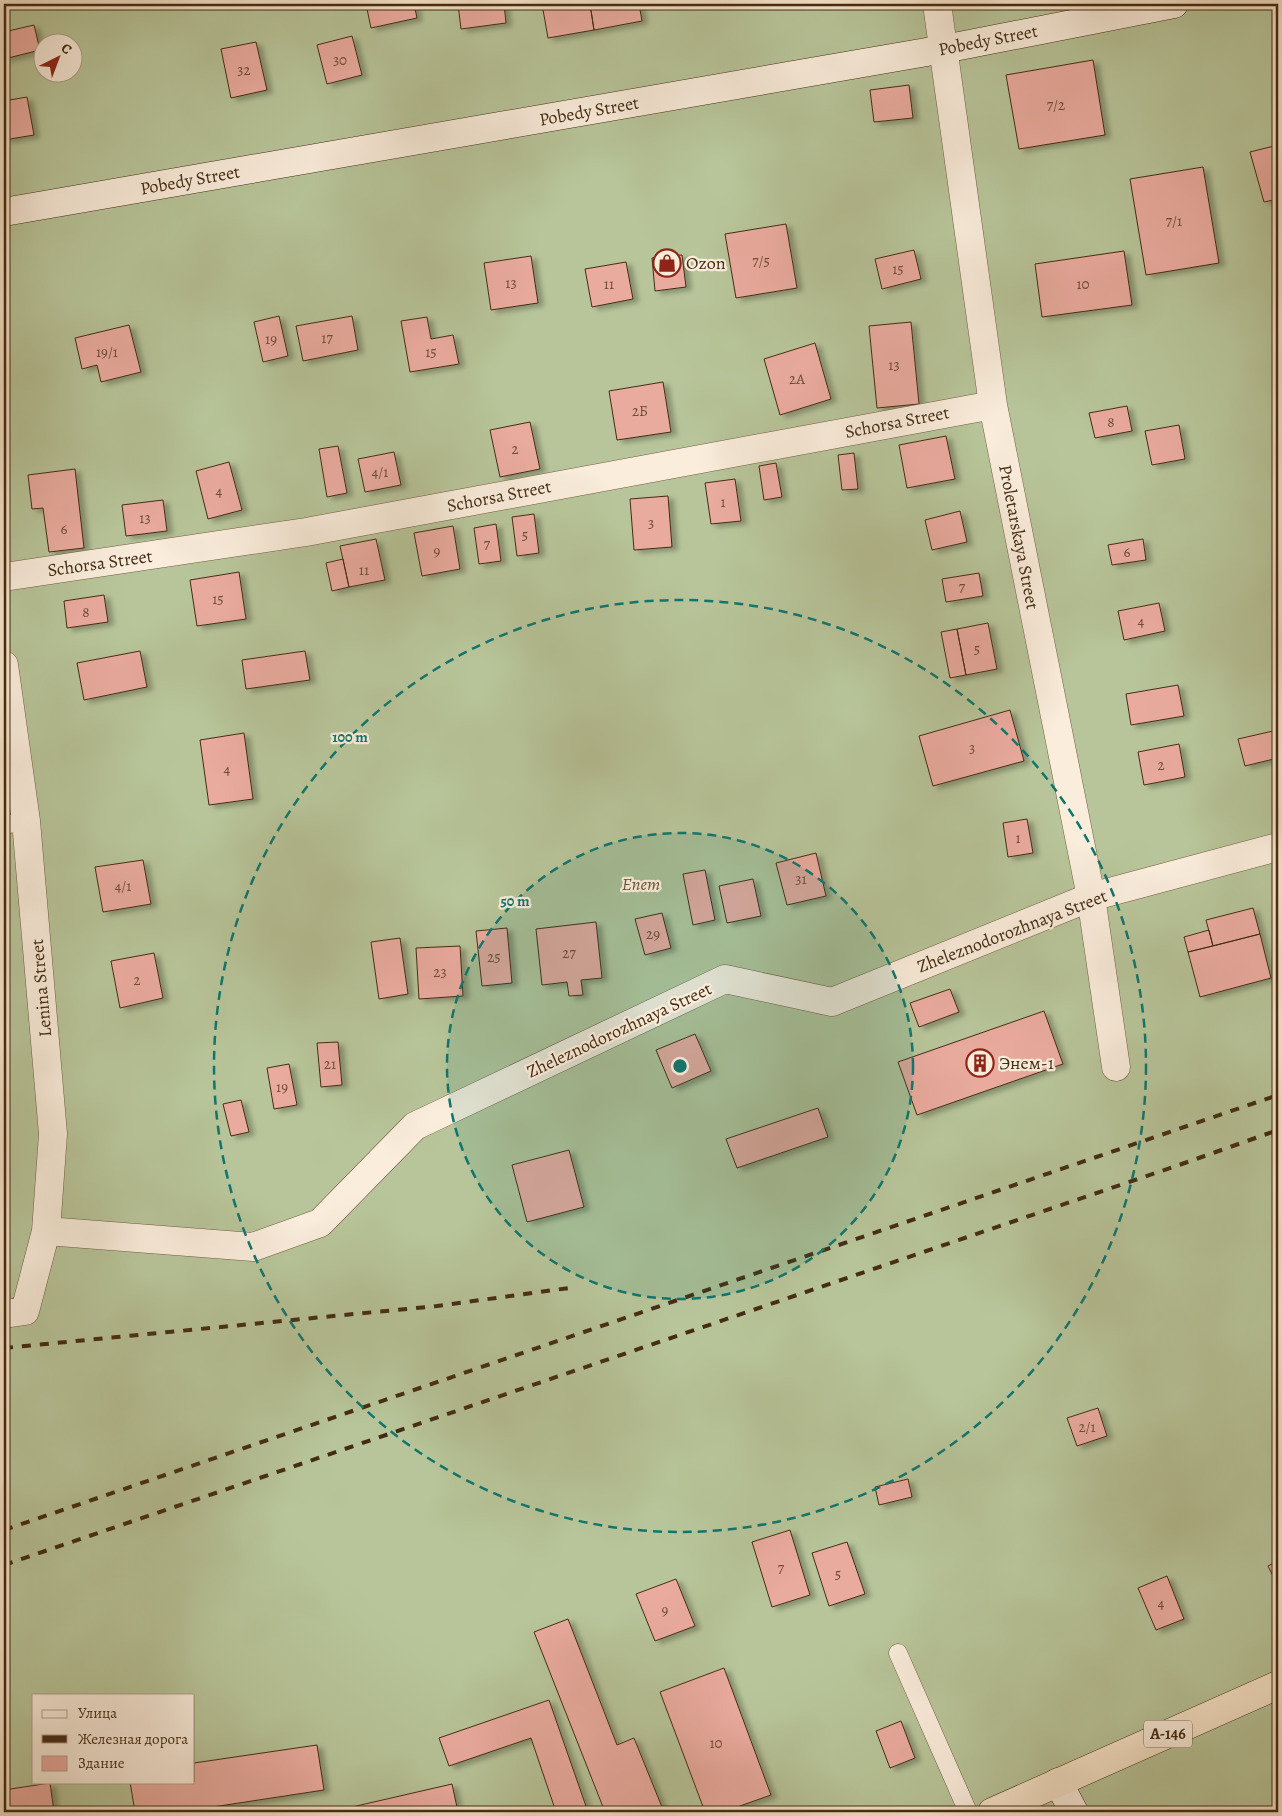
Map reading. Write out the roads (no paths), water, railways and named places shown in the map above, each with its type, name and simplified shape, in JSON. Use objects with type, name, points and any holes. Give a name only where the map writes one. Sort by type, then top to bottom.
[{"type":"highway","name":"А-146","points":[[992,1812],[1278,1685]]},
{"type":"street","name":"Proletarskaya Street","points":[[937,4],[993,404],[1091,897],[1116,1067]]},
{"type":"street","name":"Pobedy Street","points":[[4,212],[944,49],[1174,4]]},
{"type":"street","name":"Schorsa Street","points":[[4,577],[306,532],[993,404]]},
{"type":"street","name":"Lenina Street","points":[[4,665],[15,823],[53,1134],[46,1230],[14,1312]]},
{"type":"street","name":"Zheleznodorozhnaya Street","points":[[46,1230],[253,1247],[320,1223],[415,1126],[725,980],[832,1002],[1091,897],[1278,847]]},
{"type":"street","points":[[1058,1782],[1074,1812]]},
{"type":"lane","points":[[898,1653],[968,1812]]},
{"type":"railway","points":[[4,1530],[1278,1095]]},
{"type":"railway","points":[[4,1565],[1278,1130]]},
{"type":"railway","points":[[4,1348],[437,1306],[569,1288]]},
{"type":"place","name":"Ozon","points":[[667,263]]},
{"type":"place","name":"Энем-1","points":[[980,1063]]},
{"type":"park label","name":"Enem","points":[[641,884]]}]
